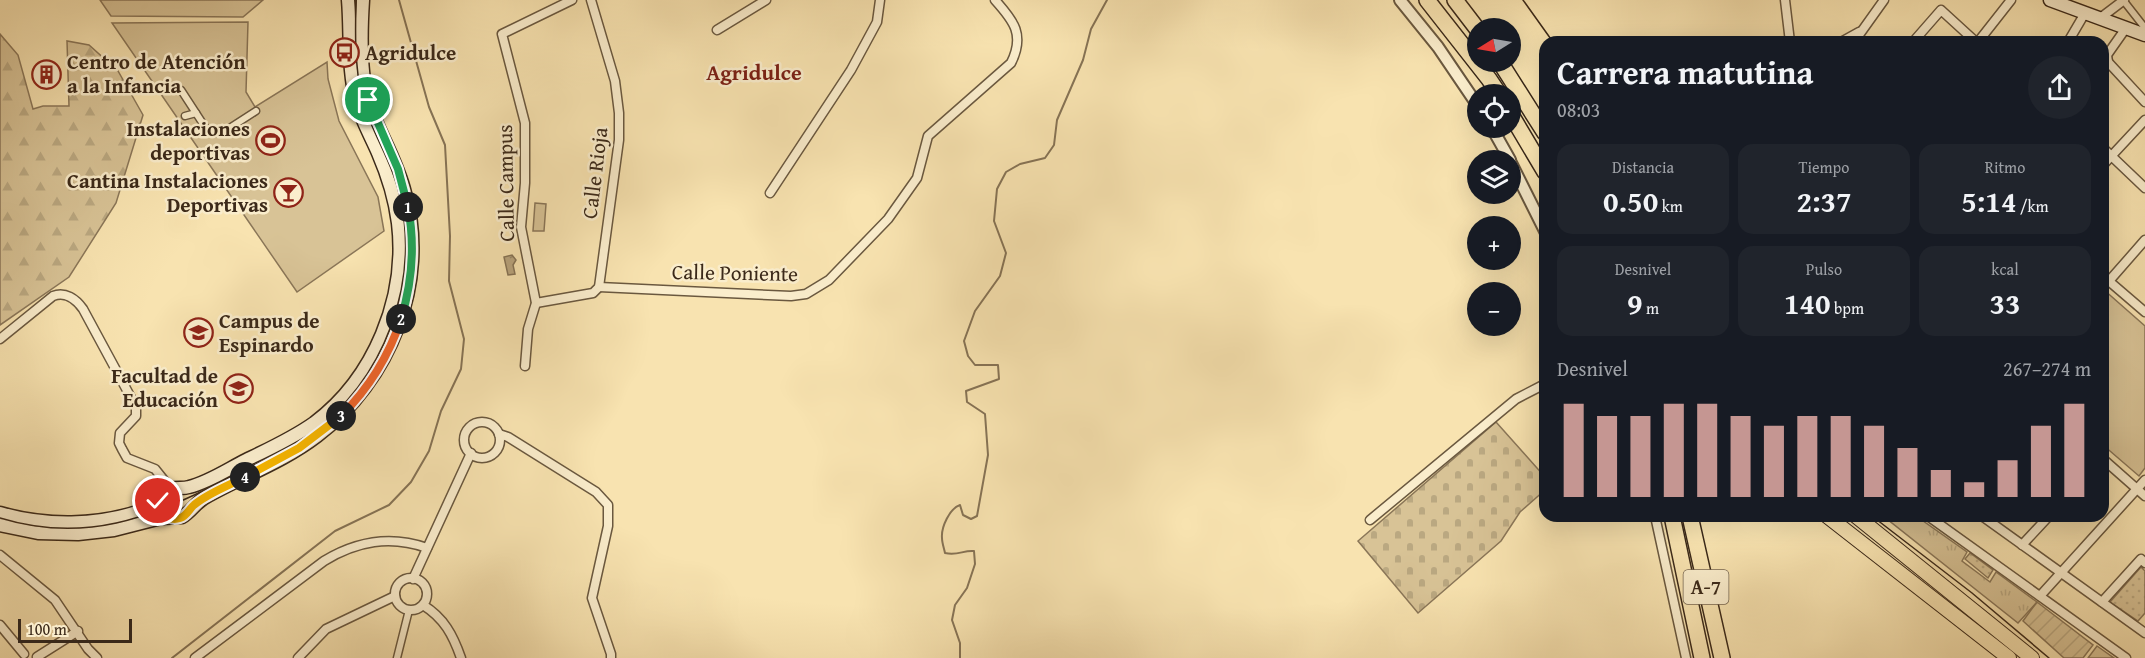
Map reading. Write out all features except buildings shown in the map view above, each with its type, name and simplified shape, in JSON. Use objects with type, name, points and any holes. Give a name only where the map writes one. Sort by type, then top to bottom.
[{"type":"highway","points":[[1427,0],[1490,79]]},
{"type":"highway","points":[[1432,0],[1493,84]]},
{"type":"highway","points":[[1455,0],[1469,18]]},
{"type":"highway","points":[[1506,72],[1539,124]]},
{"type":"highway","points":[[1521,132],[1539,162]]},
{"type":"highway","name":"A-7","points":[[1673,522],[1702,658]]},
{"type":"highway","name":"A-7","points":[[1691,522],[1722,658]]},
{"type":"main road","points":[[0,513],[44,521],[86,521],[137,512],[150,507],[170,492],[195,485],[284,442],[321,417],[345,394],[362,372],[378,343],[388,318],[398,273],[399,224],[390,183],[364,123],[353,89],[349,54],[348,0]]},
{"type":"main road","points":[[0,525],[38,533],[78,534],[114,530],[157,519],[182,518],[206,497],[299,448],[334,422],[355,401],[377,371],[399,325],[413,254],[406,195],[398,169],[373,112],[366,87],[363,0]]},
{"type":"main road","points":[[2050,0],[2145,35]]},
{"type":"main road","points":[[170,492],[189,496],[190,509]]},
{"type":"main road","points":[[170,492],[160,503],[164,513],[172,518]]},
{"type":"main road","points":[[1835,522],[2010,658]]},
{"type":"main road","points":[[1863,522],[2032,658]]},
{"type":"street","name":"Calle Campus","points":[[536,303],[521,227],[525,183],[525,123],[502,34],[573,0]]},
{"type":"street","name":"Calle Rioja","points":[[591,0],[615,81],[620,113],[619,140],[599,287]]},
{"type":"street","points":[[717,30],[766,0]]},
{"type":"street","points":[[770,193],[851,70],[877,22],[880,0]]},
{"type":"street","name":"Calle Poniente","points":[[599,287],[791,296],[806,294],[817,288],[828,280],[888,219],[902,201],[917,178],[928,136],[1011,63],[1017,52],[1016,26],[995,0]]},
{"type":"street","points":[[1400,0],[1438,47],[1467,90]]},
{"type":"street","points":[[1785,0],[1789,36]]},
{"type":"street","points":[[1858,36],[1884,0]]},
{"type":"street","points":[[1982,36],[2011,0]]},
{"type":"street","points":[[2099,19],[2123,0],[2145,28]]},
{"type":"street","points":[[1918,36],[1941,10],[1970,36]]},
{"type":"street","points":[[2071,36],[2085,13]]},
{"type":"street","points":[[2109,52],[2126,28]]},
{"type":"street","points":[[1853,36],[1861,32]]},
{"type":"street","points":[[2109,68],[2145,102]]},
{"type":"street","points":[[181,90],[207,130],[219,134],[256,111]]},
{"type":"street","points":[[185,117],[196,113]]},
{"type":"street","points":[[2109,158],[2145,120]]},
{"type":"street","points":[[2111,156],[2145,188]]},
{"type":"street","points":[[1521,183],[1539,219]]},
{"type":"street","points":[[2109,275],[2145,240]]},
{"type":"street","points":[[2109,281],[2145,312]]},
{"type":"street","points":[[525,366],[528,329],[536,303],[593,293],[599,287]]},
{"type":"street","points":[[0,339],[49,299],[61,294],[71,297],[81,305],[136,407],[136,416],[120,433],[119,443],[127,458],[155,469],[170,492]]},
{"type":"street","points":[[1370,520],[1516,399],[1539,387]]},
{"type":"street","points":[[487,423],[499,434],[499,446],[492,455],[480,458],[473,455],[465,442],[467,431],[476,424],[487,423]]},
{"type":"street","points":[[499,434],[508,437],[596,492],[609,505],[608,526],[592,598],[611,658]]},
{"type":"street","points":[[415,579],[427,548],[473,455]]},
{"type":"street","points":[[415,579],[473,455]]},
{"type":"street","points":[[2109,464],[2145,496]]},
{"type":"street","points":[[2109,520],[2145,480]]},
{"type":"street","points":[[1656,522],[1686,658]]},
{"type":"street","points":[[1936,522],[2126,658]]},
{"type":"street","points":[[1990,522],[2145,632]]},
{"type":"street","points":[[2022,545],[2043,522]]},
{"type":"street","points":[[2040,596],[2107,522]]},
{"type":"street","points":[[195,658],[340,551],[370,541],[401,541],[427,548]]},
{"type":"street","points":[[0,555],[55,600],[88,649],[97,658]]},
{"type":"street","points":[[2102,602],[2141,559],[2145,563]]},
{"type":"street","points":[[415,579],[425,586],[426,601],[416,610],[409,610],[399,604],[395,596],[396,590],[402,582],[415,579]]},
{"type":"street","points":[[298,658],[326,629],[395,596]]},
{"type":"street","points":[[423,605],[446,623],[460,658]]},
{"type":"street","points":[[397,658],[409,610]]},
{"type":"street","points":[[0,625],[22,656],[31,653],[37,657],[78,632]]},
{"type":"green space","points":[[100,0],[263,0],[243,17],[111,16]]},
{"type":"green space","name":"Instalaciones deportivas","points":[[248,22],[246,92],[255,107],[327,62],[328,79],[339,121],[378,197],[384,231],[297,292],[112,23]]},
{"type":"green space","points":[[0,34],[18,55],[33,109],[43,106],[69,106],[67,41],[89,45],[118,71],[143,115],[116,203],[69,277],[0,325]]},
{"type":"green space","points":[[535,203],[546,204],[544,231],[533,231]]},
{"type":"green space","points":[[2109,294],[2145,326],[2145,468],[2139,476],[2109,450]]},
{"type":"green space","points":[[1496,422],[1539,470],[1539,495],[1520,512],[1501,541],[1418,613],[1358,541]]},
{"type":"green space","points":[[1891,522],[1924,522],[1967,552],[1962,561],[1990,582],[1996,572],[2037,602],[2018,623]]},
{"type":"green space","points":[[1970,553],[1993,570],[1988,578],[1965,559]]},
{"type":"green space","points":[[2141,567],[2145,571],[2145,613],[2138,621],[2110,602]]},
{"type":"green space","points":[[2037,602],[2093,645],[2083,658],[2064,658],[2023,621]]},
{"type":"green space","points":[[2097,646],[2114,658],[2088,658]]},
{"type":"water","points":[[512,255],[516,260],[513,265],[515,274],[508,275],[504,257]]},
{"type":"waterway","points":[[172,658],[335,531],[389,505],[411,482],[429,451],[441,411],[461,369],[464,339],[449,281],[450,236],[445,145],[429,107],[399,0]]},
{"type":"waterway","points":[[960,658],[960,643],[952,620],[955,605],[967,588],[975,564],[974,551],[945,553],[942,534],[947,518],[956,507],[960,505],[963,515],[971,519],[977,516],[988,455],[985,414],[967,402],[966,391],[999,379],[998,365],[975,365],[968,356],[964,341],[975,311],[1000,276],[1006,253],[994,221],[997,189],[1006,172],[1020,164],[1045,158],[1054,145],[1057,120],[1083,60],[1091,29],[1107,0]]},
{"type":"tram line","points":[[0,518],[31,525],[60,528],[89,527],[143,516],[197,494],[289,448],[309,435],[336,412],[358,387],[377,358],[391,327],[400,294],[405,260],[405,226],[393,172],[363,102],[356,44],[356,0]]},
{"type":"tram line","points":[[1523,0],[1549,36]]},
{"type":"tram line","points":[[1880,522],[1972,593],[2049,658]]},
{"type":"place","name":"Agridulce","points":[[344,53]]},
{"type":"place","name":"Centro de Atención a la Infancia","points":[[46,74]]},
{"type":"place","name":"Instalaciones deportivas","points":[[271,141]]},
{"type":"place","name":"Cantina Instalaciones Deportivas","points":[[289,193]]},
{"type":"place","name":"Campus de Espinardo","points":[[198,333]]},
{"type":"place","name":"Facultad de Educación","points":[[239,388]]},
{"type":"district","name":"Agridulce","points":[[754,72]]},
{"type":"route","points":[[158,501],[161,498],[161,508],[167,516],[182,518],[194,505],[206,497],[299,448],[319,435],[345,412],[369,383],[384,359],[404,309],[413,254],[406,195],[386,139],[368,100]]}]
